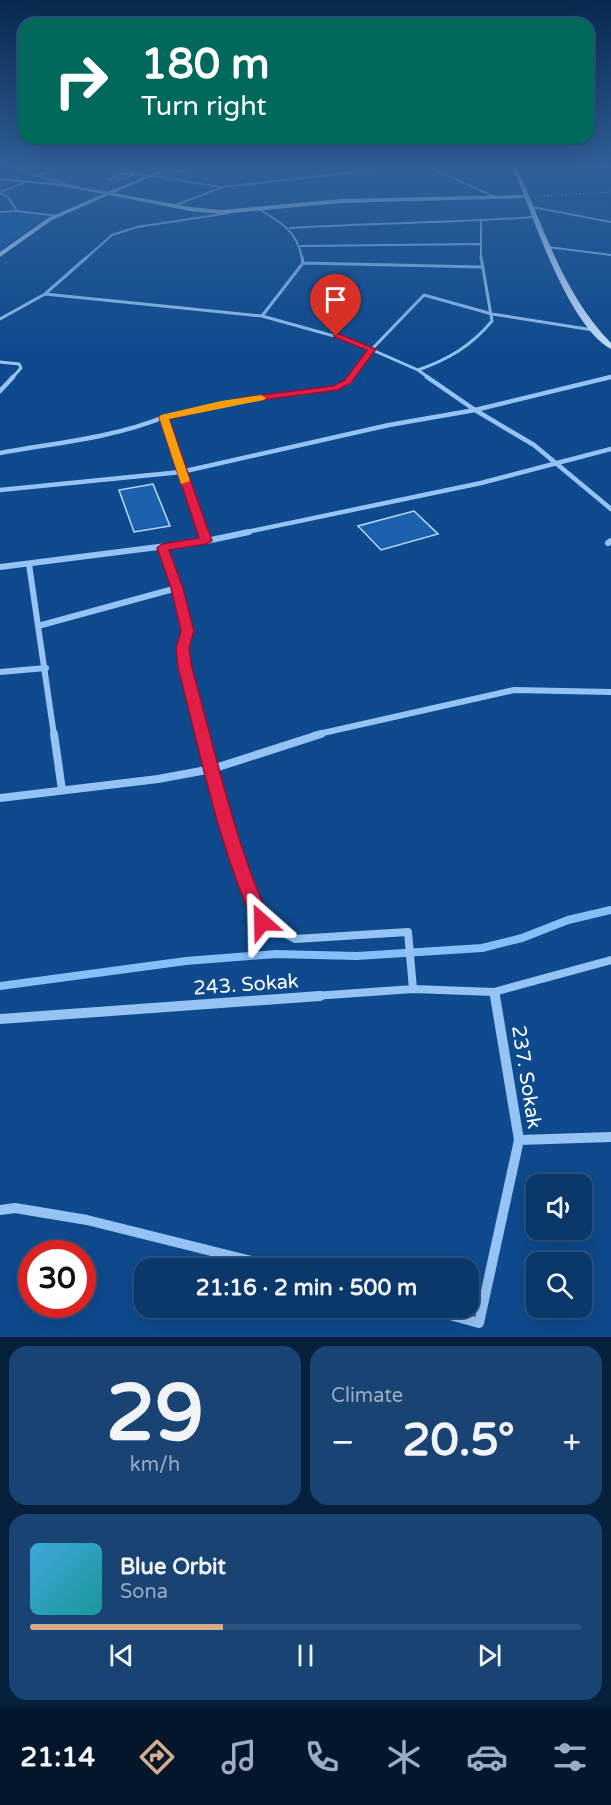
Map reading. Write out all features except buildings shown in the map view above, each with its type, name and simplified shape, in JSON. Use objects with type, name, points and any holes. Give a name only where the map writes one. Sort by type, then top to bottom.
[{"type":"street","points":[[0,255],[39,228]]},
{"type":"street","points":[[0,319],[45,294],[102,243],[121,231],[137,228]]},
{"type":"street","points":[[262,316],[303,263],[301,246],[290,228]]},
{"type":"street","points":[[418,370],[451,357],[472,345],[492,321],[479,228]]},
{"type":"street","points":[[540,228],[553,264],[586,322],[611,347]]},
{"type":"street","points":[[301,246],[480,244]]},
{"type":"street","points":[[548,247],[611,255]]},
{"type":"street","points":[[303,263],[483,267]]},
{"type":"street","points":[[45,294],[262,316],[336,336],[372,349],[418,370],[475,410],[540,449],[553,463],[611,509]]},
{"type":"street","points":[[0,453],[108,433],[144,425],[164,417],[246,400],[335,388],[348,382],[372,349],[424,295],[492,314],[593,330]]},
{"type":"street","points":[[0,362],[19,364],[21,368],[0,391]]},
{"type":"street","points":[[0,490],[181,472],[388,425],[475,410],[611,377]]},
{"type":"street","points":[[164,417],[206,541]]},
{"type":"street","points":[[0,567],[206,541],[481,483],[611,449]]},
{"type":"street","points":[[162,548],[177,588],[188,631],[183,648],[185,668],[212,769],[245,881],[262,922],[295,939],[408,932],[413,989]]},
{"type":"street","points":[[29,564],[62,790]]},
{"type":"street","points":[[38,626],[177,588]]},
{"type":"street","points":[[0,672],[45,668]]},
{"type":"street","points":[[0,798],[212,769],[310,736],[514,690],[611,692]]},
{"type":"street","name":"243. Sokak","points":[[0,1019],[413,989],[494,992],[611,960]]},
{"type":"street","name":"237. Sokak","points":[[461,1318],[479,1323],[519,1140],[494,992]]},
{"type":"street","points":[[519,1140],[611,1137]]},
{"type":"street","points":[[0,1210],[15,1208],[87,1221],[239,1258]]},
{"type":"shaded area","points":[[0,228],[30,228],[0,250]]},
{"type":"waterway","points":[[0,986],[186,961],[276,954],[357,956],[482,948],[522,938],[568,920],[611,910]]},
{"type":"slow traffic","points":[[185,481],[164,417],[221,404],[261,398]]},
{"type":"route","points":[[262,922],[248,891],[232,843],[185,668],[183,648],[188,631],[177,588],[162,548],[206,541],[164,417],[246,400],[322,392],[348,382],[372,349],[336,336]]}]
